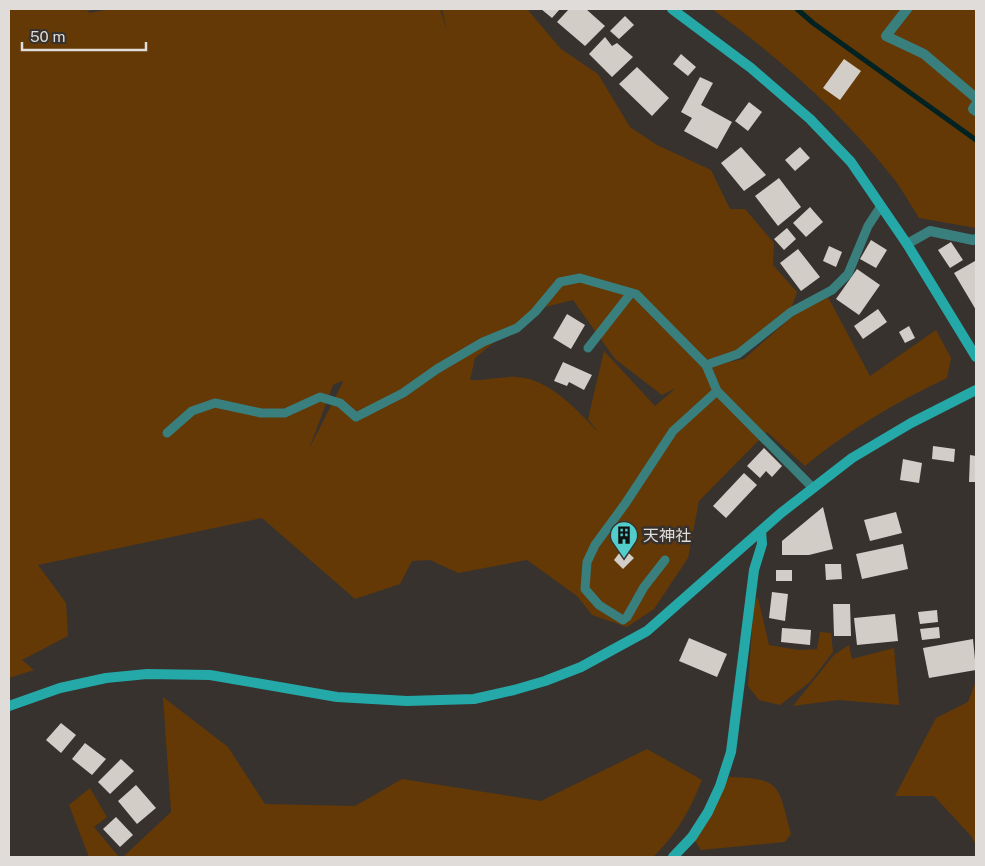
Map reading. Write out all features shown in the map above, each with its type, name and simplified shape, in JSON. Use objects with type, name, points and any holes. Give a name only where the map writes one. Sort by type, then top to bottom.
[{"type":"street","points":[[672,9],[751,68],[810,119],[851,162],[907,244],[976,357]]},
{"type":"street","points":[[906,9],[886,36],[924,54],[976,98]]},
{"type":"street","points":[[976,104],[973,109],[976,111]]},
{"type":"street","points":[[907,244],[930,231],[973,240],[976,238]]},
{"type":"street","points":[[9,706],[60,688],[106,678],[146,674],[210,675],[337,697],[374,700],[442,701],[474,699],[514,690],[581,667],[647,631],[812,487],[880,440],[976,390]]},
{"type":"street","points":[[673,857],[692,837],[708,812],[720,786],[731,752],[754,570],[762,544],[760,531]]},
{"type":"lane","points":[[706,365],[738,354],[791,312],[832,290],[848,274],[868,226],[881,206]]},
{"type":"lane","points":[[167,433],[192,412],[215,402],[261,413],[285,413],[320,397],[340,403],[356,417],[403,393],[436,369],[484,342],[517,328],[535,312],[560,282],[580,278],[636,294],[706,365],[717,391],[812,487]]},
{"type":"lane","points":[[588,348],[630,293]]},
{"type":"lane","points":[[665,560],[644,587],[627,617],[623,620],[599,605],[585,589],[587,562],[595,545],[625,504],[673,431],[717,391]]},
{"type":"shaded area","points":[[9,9],[99,9],[87,11],[90,13],[110,9],[440,9],[447,31],[442,9],[527,9],[561,49],[598,74],[630,127],[657,145],[711,170],[730,209],[745,209],[774,243],[773,265],[797,292],[792,306],[751,345],[717,361],[700,358],[704,367],[744,359],[796,313],[828,297],[870,376],[936,330],[951,358],[947,378],[873,418],[839,440],[805,466],[767,432],[699,501],[688,558],[654,609],[627,627],[592,615],[577,596],[527,560],[458,573],[430,560],[412,561],[400,584],[355,599],[262,518],[38,565],[66,603],[68,636],[22,660],[34,670],[9,678]],"holes":[[[573,300],[615,359],[662,395],[676,388],[655,406],[604,351],[588,419],[599,433],[582,415],[552,390],[529,379],[505,377],[470,380],[475,358],[533,310]],[[343,382],[309,449],[333,385]]]},
{"type":"shaded area","points":[[712,9],[976,9],[976,228],[919,218],[890,174],[829,106],[784,65]]},
{"type":"shaded area","points":[[758,598],[769,645],[799,650],[817,649],[820,632],[831,633],[833,652],[810,682],[780,705],[759,700],[748,686],[754,600]]},
{"type":"shaded area","points":[[849,645],[852,659],[894,648],[899,705],[838,700],[793,706],[834,655]]},
{"type":"shaded area","points":[[976,681],[976,846],[972,837],[934,796],[895,796],[936,718],[968,702]]},
{"type":"shaded area","points":[[163,697],[228,747],[265,804],[355,806],[402,779],[541,801],[647,749],[702,780],[682,821],[653,857],[123,857],[171,812]]},
{"type":"shaded area","points":[[729,777],[760,780],[769,783],[775,788],[780,796],[791,834],[785,842],[701,850],[692,837]]},
{"type":"shaded area","points":[[90,788],[107,817],[94,827],[119,857],[89,857],[69,805]]},
{"type":"building","points":[[541,9],[560,9],[552,18]]},
{"type":"building","points":[[569,9],[586,9],[605,26],[585,46],[557,22]]},
{"type":"building","points":[[625,16],[634,25],[619,39],[610,31]]},
{"type":"building","points":[[605,37],[612,46],[617,43],[633,57],[612,77],[589,54]]},
{"type":"building","points":[[681,54],[696,67],[688,76],[673,64]]},
{"type":"building","points":[[844,59],[861,71],[840,100],[823,88]]},
{"type":"building","points":[[637,67],[669,98],[652,116],[619,84]]},
{"type":"building","points":[[700,77],[713,83],[701,105],[732,122],[717,149],[684,131],[692,118],[681,112]]},
{"type":"building","points":[[749,102],[762,112],[748,131],[735,121]]},
{"type":"building","points":[[741,147],[766,175],[744,191],[721,163]]},
{"type":"building","points":[[800,147],[810,158],[795,171],[785,160]]},
{"type":"building","points":[[779,178],[801,207],[778,226],[755,196]]},
{"type":"building","points":[[810,207],[823,222],[806,237],[793,223]]},
{"type":"building","points":[[787,228],[796,239],[784,250],[774,239]]},
{"type":"building","points":[[871,240],[887,250],[876,268],[860,259]]},
{"type":"building","points":[[951,242],[963,260],[950,268],[938,250]]},
{"type":"building","points":[[829,246],[842,252],[836,267],[823,261]]},
{"type":"building","points":[[798,249],[820,277],[801,291],[780,263]]},
{"type":"building","points":[[975,261],[976,264],[976,310],[954,273]]},
{"type":"building","points":[[857,269],[880,285],[859,315],[836,299]]},
{"type":"building","points":[[878,309],[887,322],[863,339],[854,326]]},
{"type":"building","points":[[567,314],[585,325],[571,349],[553,338]]},
{"type":"building","points":[[909,326],[915,338],[905,343],[899,332]]},
{"type":"building","points":[[563,362],[592,375],[584,390],[569,382],[567,386],[554,381]]},
{"type":"building","points":[[933,446],[955,449],[954,462],[932,459]]},
{"type":"building","points":[[764,448],[782,466],[772,477],[766,471],[760,478],[747,466]]},
{"type":"building","points":[[970,455],[976,456],[976,482],[969,482]]},
{"type":"building","points":[[903,459],[922,463],[919,483],[900,480]]},
{"type":"building","points":[[744,473],[757,485],[726,518],[713,506]]},
{"type":"building","points":[[823,507],[833,549],[809,555],[782,555],[782,541]]},
{"type":"building","points":[[896,512],[902,533],[870,541],[864,520]]},
{"type":"building","points":[[903,544],[908,569],[862,579],[856,554]]},
{"type":"building","name":"天神社","points":[[623,548],[634,558],[623,569],[614,560]]},
{"type":"building","points":[[825,564],[841,564],[842,579],[826,580]]},
{"type":"building","points":[[776,570],[792,570],[792,581],[776,581]]},
{"type":"building","points":[[772,592],[788,594],[785,621],[769,618]]},
{"type":"building","points":[[833,604],[850,604],[851,636],[834,636]]},
{"type":"building","points":[[937,610],[938,622],[920,624],[918,612]]},
{"type":"building","points":[[895,614],[898,641],[857,645],[854,618]]},
{"type":"building","points":[[939,627],[940,638],[922,640],[920,629]]},
{"type":"building","points":[[782,628],[811,630],[810,645],[781,642]]},
{"type":"building","points":[[689,638],[727,654],[717,677],[679,661]]},
{"type":"building","points":[[973,639],[976,670],[929,678],[923,648]]},
{"type":"building","points":[[61,723],[76,735],[61,753],[46,740]]},
{"type":"building","points":[[85,743],[106,759],[92,775],[72,759]]},
{"type":"building","points":[[121,759],[134,771],[110,794],[98,782]]},
{"type":"building","points":[[136,785],[156,808],[137,824],[118,801]]},
{"type":"building","points":[[116,817],[133,835],[120,847],[103,829]]},
{"type":"waterway","points":[[797,9],[813,23],[976,140]]},
{"type":"place","name":"天神社","points":[[624,559]]}]
